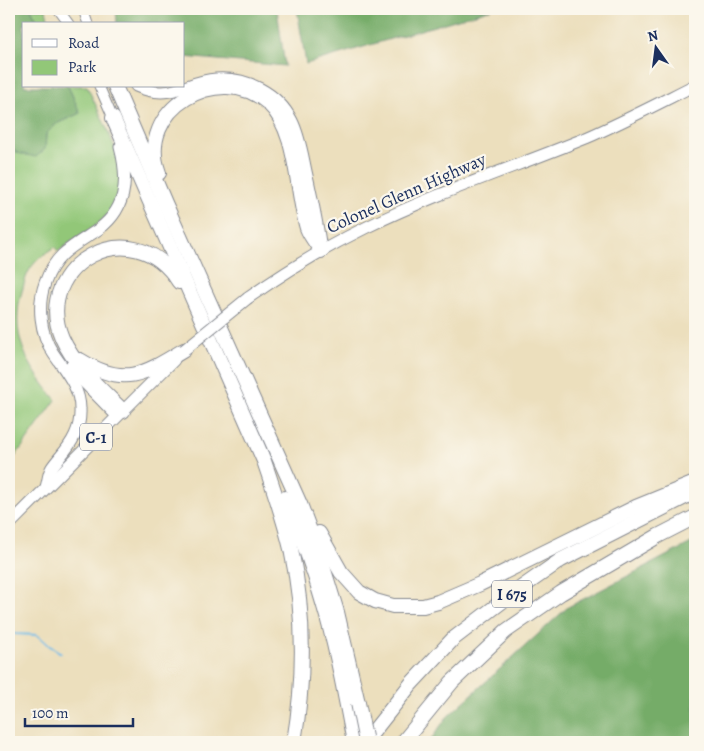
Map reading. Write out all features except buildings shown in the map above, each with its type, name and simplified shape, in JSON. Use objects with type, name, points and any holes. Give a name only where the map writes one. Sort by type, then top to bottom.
[{"type":"highway","points":[[165,203],[155,154],[157,139],[166,118],[182,101],[202,90],[223,86],[246,90],[269,104],[278,114],[284,126],[291,148],[308,230],[321,251]]},
{"type":"highway","points":[[116,88],[165,203],[300,504],[340,621],[365,742]]},
{"type":"highway","points":[[113,118],[264,461],[287,533],[300,604],[302,675],[294,742]]},
{"type":"highway","points":[[66,359],[57,313],[60,291],[80,263],[94,254],[120,247],[147,252],[156,257],[171,271],[194,302]]},
{"type":"highway","points":[[66,359],[100,371],[122,376],[148,370],[184,350]]},
{"type":"highway","points":[[66,359],[77,364],[120,414]]},
{"type":"highway","points":[[264,461],[271,468],[296,524],[316,581],[332,634],[354,742]]},
{"type":"highway","points":[[300,504],[308,509],[335,562],[353,586],[368,597],[383,604],[414,607],[431,604],[495,578],[636,507],[695,483]]},
{"type":"highway","name":"I 675","points":[[365,742],[411,684],[454,639],[508,598],[561,560],[695,492]]},
{"type":"highway","name":"I 675","points":[[403,742],[452,682],[506,631],[561,593],[658,536],[695,517]]},
{"type":"highway","points":[[414,742],[421,731],[506,631]]},
{"type":"main road","points":[[185,87],[207,80],[233,79],[261,89],[278,102],[291,120],[299,142],[318,227],[321,251]]},
{"type":"main road","name":"Colonel Glenn Highway","points":[[9,526],[184,350],[248,298],[285,272],[321,251],[395,214],[466,184],[586,138],[695,85]]},
{"type":"main road","points":[[142,88],[150,91],[166,92],[183,88]]},
{"type":"main road","points":[[46,487],[51,469],[74,439],[80,417],[80,409],[78,392],[66,359],[48,344],[42,325],[41,306],[43,288],[49,273],[58,259],[68,248],[94,233],[108,221],[123,196],[126,177],[125,163],[113,118]]},
{"type":"street","points":[[60,9],[68,22]]},
{"type":"street","points":[[77,9],[86,14]]},
{"type":"street","points":[[100,88],[113,118]]},
{"type":"green space","points":[[9,9],[31,9],[38,22],[22,22],[22,88],[69,88],[80,113],[56,124],[46,134],[45,149],[36,157],[17,153],[9,143],[12,130],[9,112]]},
{"type":"green space","points":[[31,9],[46,9],[49,22],[38,22]]},
{"type":"green space","points":[[116,9],[277,9],[285,66],[185,57],[185,22],[117,22]]},
{"type":"green space","points":[[297,9],[492,9],[306,64]]},
{"type":"green space","points":[[69,88],[88,88],[118,156],[122,182],[115,201],[103,219],[58,252],[55,247],[38,259],[27,275],[19,305],[19,334],[23,348],[36,374],[56,400],[9,465],[9,143],[17,153],[45,149],[46,134],[56,124],[80,113]]},
{"type":"green space","points":[[695,541],[695,742],[429,742],[447,717],[568,607]]},
{"type":"waterway","points":[[9,629],[15,634],[37,635],[61,653]]}]
